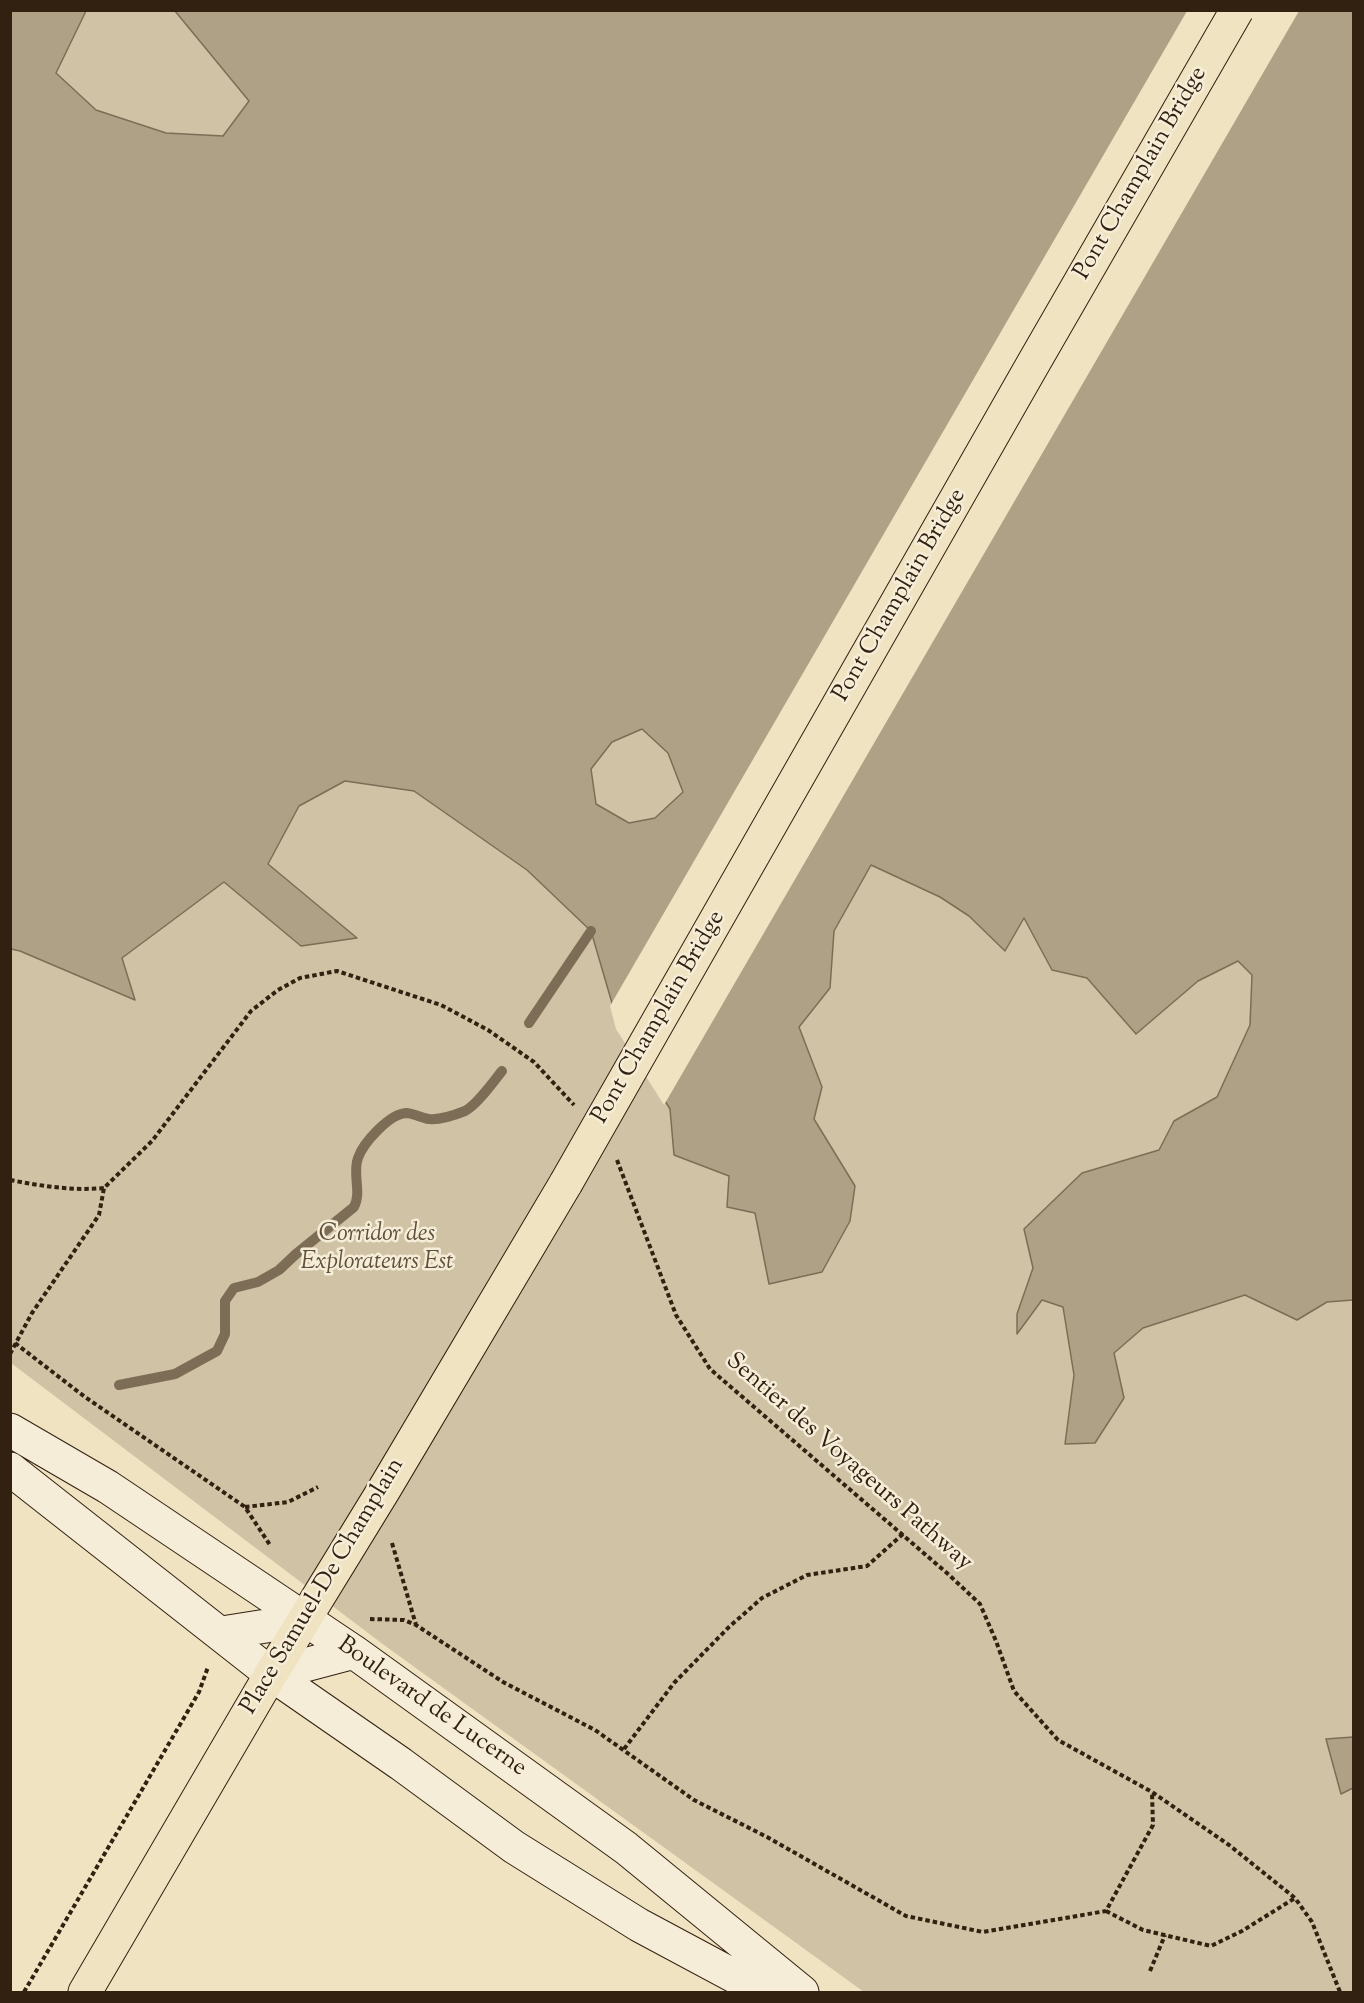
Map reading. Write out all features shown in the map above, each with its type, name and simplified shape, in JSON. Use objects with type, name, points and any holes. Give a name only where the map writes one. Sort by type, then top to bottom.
[{"type":"main road","name":"Pont Champlain Bridge","points":[[566,1183],[1237,10]]},
{"type":"main road","name":"Place Samuel-De Champlain","points":[[85,1992],[271,1674],[566,1183]]},
{"type":"main road","name":"Boulevard de Lucerne","points":[[10,1430],[108,1487],[354,1652],[626,1848],[802,1992]]},
{"type":"main road","points":[[10,1469],[222,1633],[271,1674],[393,1758],[514,1847],[639,1925],[764,1992]]},
{"type":"main road","points":[[222,1633],[304,1620]]},
{"type":"main road","points":[[271,1674],[354,1652]]},
{"type":"path","points":[[10,1354],[32,1313],[99,1215],[104,1188],[152,1141],[251,1011],[278,990],[300,978],[337,971],[441,1005],[488,1030],[534,1062],[579,1111]]},
{"type":"path","name":"Sentier des Voyageurs Pathway","points":[[614,1154],[626,1180],[676,1316],[711,1369],[903,1534],[980,1604],[1014,1691],[1058,1740],[1152,1792],[1229,1845],[1295,1898],[1312,1922],[1340,1992]]},
{"type":"path","points":[[10,1180],[58,1188],[82,1190],[104,1188]]},
{"type":"path","points":[[15,1343],[84,1397],[245,1507],[270,1545]]},
{"type":"path","points":[[245,1507],[288,1502],[318,1487]]},
{"type":"path","points":[[380,1496],[416,1625]]},
{"type":"path","points":[[624,1749],[674,1683],[729,1627],[762,1598],[807,1575],[867,1566],[903,1534]]},
{"type":"path","points":[[370,1619],[404,1620],[416,1625],[503,1682],[595,1730],[694,1800],[767,1837],[906,1916],[983,1932],[1106,1911],[1143,1930],[1211,1946],[1242,1931],[1295,1898]]},
{"type":"path","points":[[24,1992],[199,1692],[209,1664]]},
{"type":"path","points":[[1106,1911],[1153,1825],[1152,1792]]},
{"type":"path","points":[[1150,1971],[1165,1935]]},
{"type":"green space","points":[[86,11],[175,11],[249,101],[223,136],[166,133],[96,110],[56,73]]},
{"type":"green space","points":[[642,729],[668,753],[683,792],[655,818],[628,823],[596,804],[590,769],[612,741]]},
{"type":"green space","name":"Corridor des Explorateurs Est","points":[[345,781],[414,791],[527,870],[591,931],[619,1027],[670,1109],[674,1155],[729,1176],[727,1206],[755,1212],[769,1284],[855,1186],[814,1119],[822,1087],[799,1027],[830,988],[834,931],[870,864],[940,897],[969,916],[1005,950],[1024,917],[1052,970],[1087,978],[1135,1034],[1198,981],[1238,961],[1252,975],[1250,1025],[1217,1097],[1174,1121],[1159,1150],[1082,1173],[1033,1268],[1017,1314],[1017,1333],[1042,1300],[1063,1307],[1074,1375],[1065,1444],[1094,1443],[1124,1398],[1114,1353],[1143,1328],[1245,1295],[1297,1320],[1327,1302],[1353,1300],[1353,1737],[1326,1740],[1341,1794],[1353,1788],[1353,1992],[864,1992],[384,1645],[11,1363],[10,949],[20,951],[135,999],[122,958],[224,881],[301,946],[356,938],[268,864],[299,806]]},
{"type":"shaded area","points":[[11,11],[86,11],[56,73],[96,110],[166,133],[223,136],[249,101],[175,11],[1353,11],[1353,1300],[1327,1302],[1297,1320],[1245,1295],[1143,1328],[1114,1353],[1124,1398],[1095,1443],[1065,1444],[1074,1375],[1063,1307],[1042,1300],[1017,1334],[1017,1314],[1033,1268],[1024,1229],[1082,1173],[1159,1150],[1174,1121],[1217,1097],[1250,1025],[1252,975],[1238,961],[1198,981],[1136,1034],[1087,978],[1052,970],[1024,918],[1005,951],[969,916],[940,897],[871,865],[834,931],[830,988],[799,1027],[822,1087],[814,1119],[855,1186],[850,1221],[822,1272],[769,1284],[755,1213],[727,1207],[729,1176],[674,1155],[670,1109],[619,1027],[591,931],[527,870],[414,791],[345,781],[299,806],[268,864],[357,938],[301,946],[224,882],[122,958],[135,1000],[11,949]],"holes":[[[642,729],[668,753],[683,792],[655,818],[629,823],[596,804],[591,769],[612,742]]]},
{"type":"shaded area","points":[[1353,1737],[1353,1788],[1341,1794],[1326,1739]]},
{"type":"pier","points":[[1187,11],[1299,11],[664,1105],[616,1029],[610,1006]]},
{"type":"waterway","points":[[529,1023],[591,931]]},
{"type":"waterway","points":[[119,1385],[175,1374],[217,1351],[225,1334],[225,1301],[234,1288],[258,1282],[279,1270],[354,1207],[357,1195],[356,1164],[358,1158],[365,1145],[385,1123],[400,1114],[407,1113],[433,1119],[465,1111],[480,1099],[502,1071]]}]
